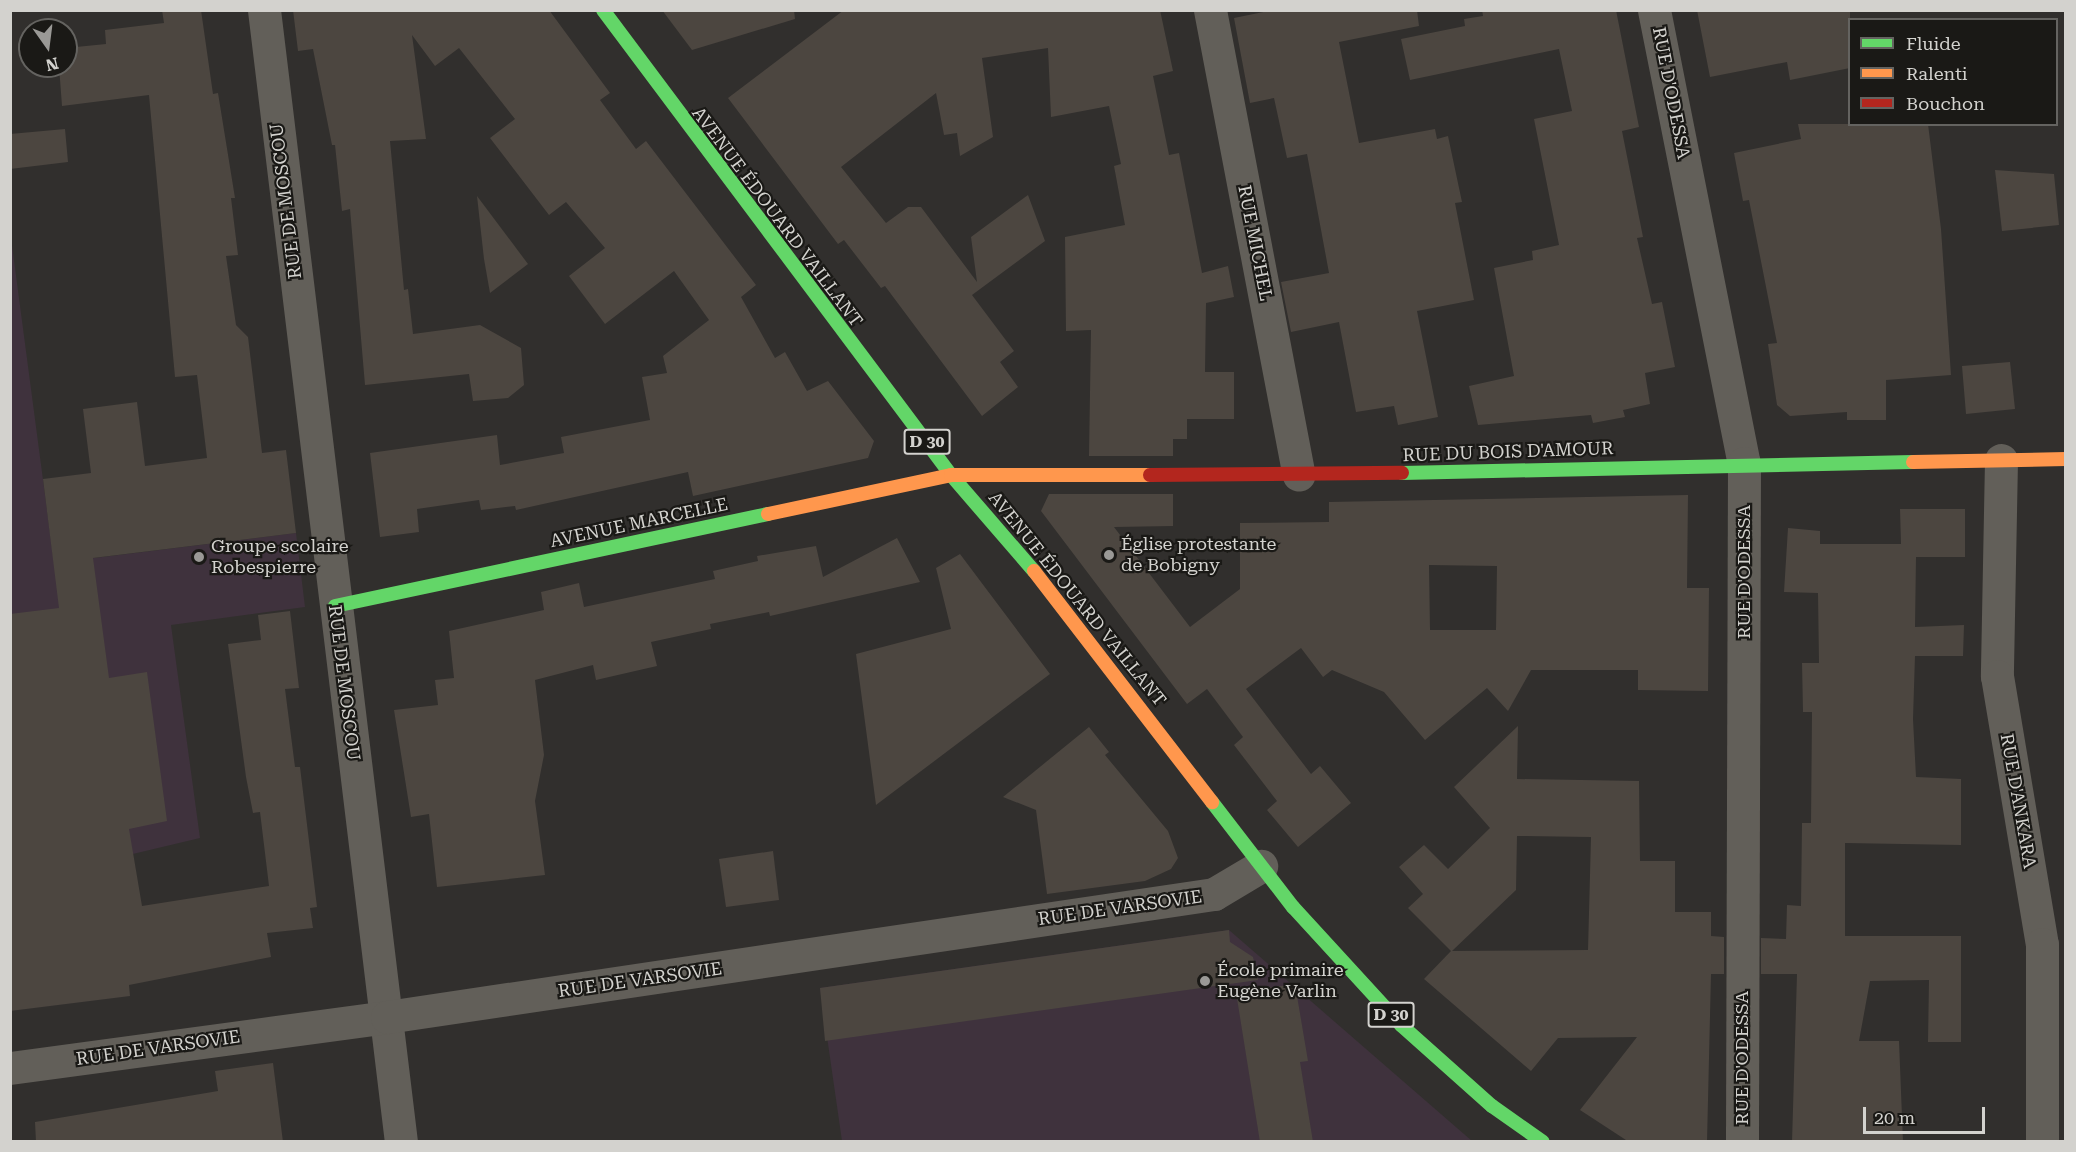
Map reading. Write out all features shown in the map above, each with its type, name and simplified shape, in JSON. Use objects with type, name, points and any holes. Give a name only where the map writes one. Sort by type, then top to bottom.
[{"type":"street","name":"RUE DE MOSCOU","points":[[264,10],[334,606],[401,1142]]},
{"type":"street","name":"AVENUE ÉDOUARD VAILLANT","points":[[603,10],[654,83],[951,475],[1005,533],[1261,866],[1401,1025],[1492,1106],[1543,1142]]},
{"type":"street","name":"RUE MICHEL","points":[[1210,10],[1299,475]]},
{"type":"street","name":"RUE D'ODESSA","points":[[1654,10],[1744,463],[1742,1142]]},
{"type":"street","name":"RUE DU BOIS D'AMOUR","points":[[951,475],[1299,475],[1744,463],[2066,459]]},
{"type":"street","name":"RUE D'ANKARA","points":[[2001,460],[1997,676],[2042,944],[2050,1123]]},
{"type":"street","name":"AVENUE MARCELLE","points":[[334,606],[951,475]]},
{"type":"street","name":"RUE DE VARSOVIE","points":[[10,1068],[387,1017],[1214,894],[1261,866]]},
{"type":"shaded area","name":"Groupe scolaire Robespierre","points":[[10,230],[54,563],[296,533],[305,607],[171,625],[200,838],[11,883]]},
{"type":"shaded area","points":[[1229,930],[1472,1141],[842,1141],[820,988]]},
{"type":"building","points":[[162,10],[201,10],[213,94],[218,93],[235,198],[231,198],[238,255],[226,256],[236,325],[248,337],[262,453],[286,450],[296,533],[93,558],[109,678],[147,672],[167,821],[129,829],[142,906],[269,886],[260,812],[253,813],[246,777],[228,644],[261,640],[258,615],[290,611],[299,688],[285,689],[295,767],[300,767],[317,907],[310,908],[313,928],[267,933],[271,957],[129,985],[130,996],[10,1011],[10,614],[59,608],[43,479],[91,473],[83,409],[137,402],[145,466],[207,458],[197,375],[175,377],[149,95],[62,106],[60,78],[78,78],[78,47],[106,44],[105,30],[164,23]]},
{"type":"building","points":[[293,10],[549,10],[610,93],[600,100],[636,149],[646,141],[756,285],[741,297],[775,358],[785,352],[807,391],[828,381],[874,441],[868,458],[693,496],[688,472],[516,510],[515,506],[481,510],[479,500],[417,509],[419,532],[380,537],[370,453],[497,435],[500,465],[564,453],[561,437],[650,420],[642,377],[667,373],[663,356],[709,320],[674,271],[605,324],[569,276],[605,248],[566,202],[549,215],[490,138],[515,119],[459,48],[435,66],[412,35],[426,139],[390,141],[404,290],[408,289],[413,334],[480,325],[521,348],[524,385],[508,398],[473,401],[469,374],[365,385],[350,209],[342,211],[335,145],[332,145],[313,49],[298,51]]},
{"type":"building","points":[[662,10],[794,10],[795,19],[692,50]]},
{"type":"building","points":[[844,10],[1160,10],[1173,71],[1153,76],[1169,155],[1179,153],[1202,273],[1228,266],[1234,297],[1206,303],[1205,372],[1234,372],[1234,419],[1187,419],[1187,439],[1173,439],[1173,456],[1089,456],[1091,330],[1066,331],[1065,237],[1125,225],[1114,166],[1121,164],[1109,106],[1051,117],[1048,48],[982,58],[993,137],[960,156],[957,133],[944,135],[936,93],[841,167],[886,223],[908,207],[921,207],[977,282],[971,237],[1028,195],[1045,241],[972,295],[1014,351],[1000,362],[1018,387],[982,416],[885,286],[881,288],[844,240],[838,244],[728,98]]},
{"type":"building","points":[[1273,10],[1417,10],[1419,26],[1339,42],[1359,143],[1435,129],[1437,139],[1448,136],[1462,202],[1455,203],[1474,300],[1417,311],[1438,417],[1398,425],[1394,406],[1356,412],[1339,322],[1291,332],[1281,282],[1329,273],[1307,154],[1287,158],[1274,98],[1250,103],[1234,18]]},
{"type":"building","points":[[1482,10],[1616,10],[1639,127],[1622,131],[1643,237],[1637,238],[1652,304],[1662,302],[1675,367],[1645,373],[1650,404],[1623,410],[1625,417],[1593,423],[1591,415],[1478,425],[1469,386],[1514,376],[1494,268],[1533,260],[1532,251],[1559,245],[1534,119],[1572,111],[1559,49],[1410,80],[1401,39],[1465,26],[1464,19],[1483,16]]},
{"type":"building","points":[[1697,10],[1850,10],[1848,68],[1790,80],[1787,62],[1710,77]]},
{"type":"building","points":[[1798,124],[1928,126],[1941,229],[1951,375],[1886,380],[1886,420],[1847,420],[1847,412],[1790,416],[1777,405],[1768,344],[1777,343],[1749,200],[1743,201],[1734,153],[1801,139]]},
{"type":"building","points":[[65,129],[68,162],[10,169],[10,134]]},
{"type":"building","points":[[1995,170],[2054,174],[2059,225],[2002,231]]},
{"type":"building","points":[[477,196],[528,264],[490,293],[484,259]]},
{"type":"building","points":[[2010,362],[2015,409],[1966,414],[1962,366]]},
{"type":"building","points":[[1049,494],[1173,494],[1173,526],[1114,527],[1190,627],[1240,589],[1240,523],[1329,522],[1329,502],[1688,495],[1687,588],[1709,588],[1708,691],[1638,690],[1638,670],[1531,670],[1508,711],[1487,688],[1425,740],[1384,692],[1332,670],[1323,677],[1301,648],[1246,689],[1311,774],[1320,766],[1351,803],[1298,847],[1267,810],[1277,801],[1234,745],[1243,737],[1207,689],[1187,704],[1041,511]],"holes":[[[1429,565],[1497,566],[1496,630],[1430,630]]]},
{"type":"building","points":[[1900,509],[1965,509],[1965,557],[1916,557],[1915,627],[1964,625],[1963,656],[1915,656],[1913,719],[1916,777],[1961,779],[1961,845],[1845,843],[1845,936],[1961,936],[1961,1042],[1928,1042],[1929,980],[1870,981],[1859,1041],[1899,1041],[1903,1142],[1792,1142],[1797,974],[1761,974],[1761,938],[1786,939],[1787,905],[1801,906],[1802,823],[1811,823],[1812,712],[1803,712],[1802,663],[1819,663],[1818,593],[1784,592],[1788,528],[1820,531],[1820,544],[1901,544]]},
{"type":"building","points":[[897,538],[920,582],[770,616],[769,612],[710,624],[711,629],[651,642],[657,666],[596,680],[593,665],[535,680],[544,755],[535,801],[545,875],[437,887],[429,814],[411,817],[394,710],[438,705],[435,680],[454,678],[449,631],[544,610],[541,592],[579,583],[584,607],[715,579],[713,571],[758,561],[757,556],[816,546],[823,577]]},
{"type":"building","points":[[960,554],[1050,674],[876,805],[856,654],[951,629],[936,568]]},
{"type":"building","points":[[1518,726],[1517,779],[1639,781],[1640,861],[1675,861],[1675,912],[1711,912],[1711,936],[1724,937],[1724,974],[1711,974],[1707,1142],[1629,1142],[1580,1110],[1637,1037],[1558,1038],[1531,1071],[1424,979],[1451,951],[1408,908],[1423,894],[1399,867],[1424,845],[1448,869],[1490,828],[1454,787]],"holes":[[[1517,836],[1591,837],[1588,950],[1452,951],[1516,890]]]},
{"type":"building","points":[[1089,727],[1109,752],[1105,755],[1168,831],[1178,858],[1171,869],[1145,881],[1047,894],[1036,810],[1003,797]]},
{"type":"building","points":[[773,851],[779,900],[726,907],[719,859]]},
{"type":"building","points":[[1229,930],[1230,942],[1253,957],[1258,980],[825,1041],[820,988]]},
{"type":"building","points":[[1295,984],[1308,1061],[1300,1062],[1313,1142],[1260,1142],[1236,992]]},
{"type":"building","points":[[273,1063],[283,1142],[36,1142],[35,1122],[218,1091],[215,1071]]},
{"type":"traffic: fast","points":[[603,10],[951,475],[1034,571]]},
{"type":"traffic: fast","points":[[1402,473],[1913,462]]},
{"type":"traffic: fast","points":[[335,606],[768,514]]},
{"type":"traffic: fast","points":[[1212,802],[1293,907],[1401,1025],[1492,1106],[1543,1142]]},
{"type":"traffic: slow","points":[[1913,462],[2066,459]]},
{"type":"traffic: slow","points":[[768,514],[951,475],[1150,475]]},
{"type":"traffic: slow","points":[[1034,571],[1212,802]]},
{"type":"traffic: jam","points":[[1150,475],[1402,473]]},
{"type":"place","name":"Église protestante de Bobigny","points":[[1109,555]]},
{"type":"place","name":"Groupe scolaire Robespierre","points":[[199,557]]},
{"type":"place","name":"École primaire Eugène Varlin","points":[[1205,981]]}]
